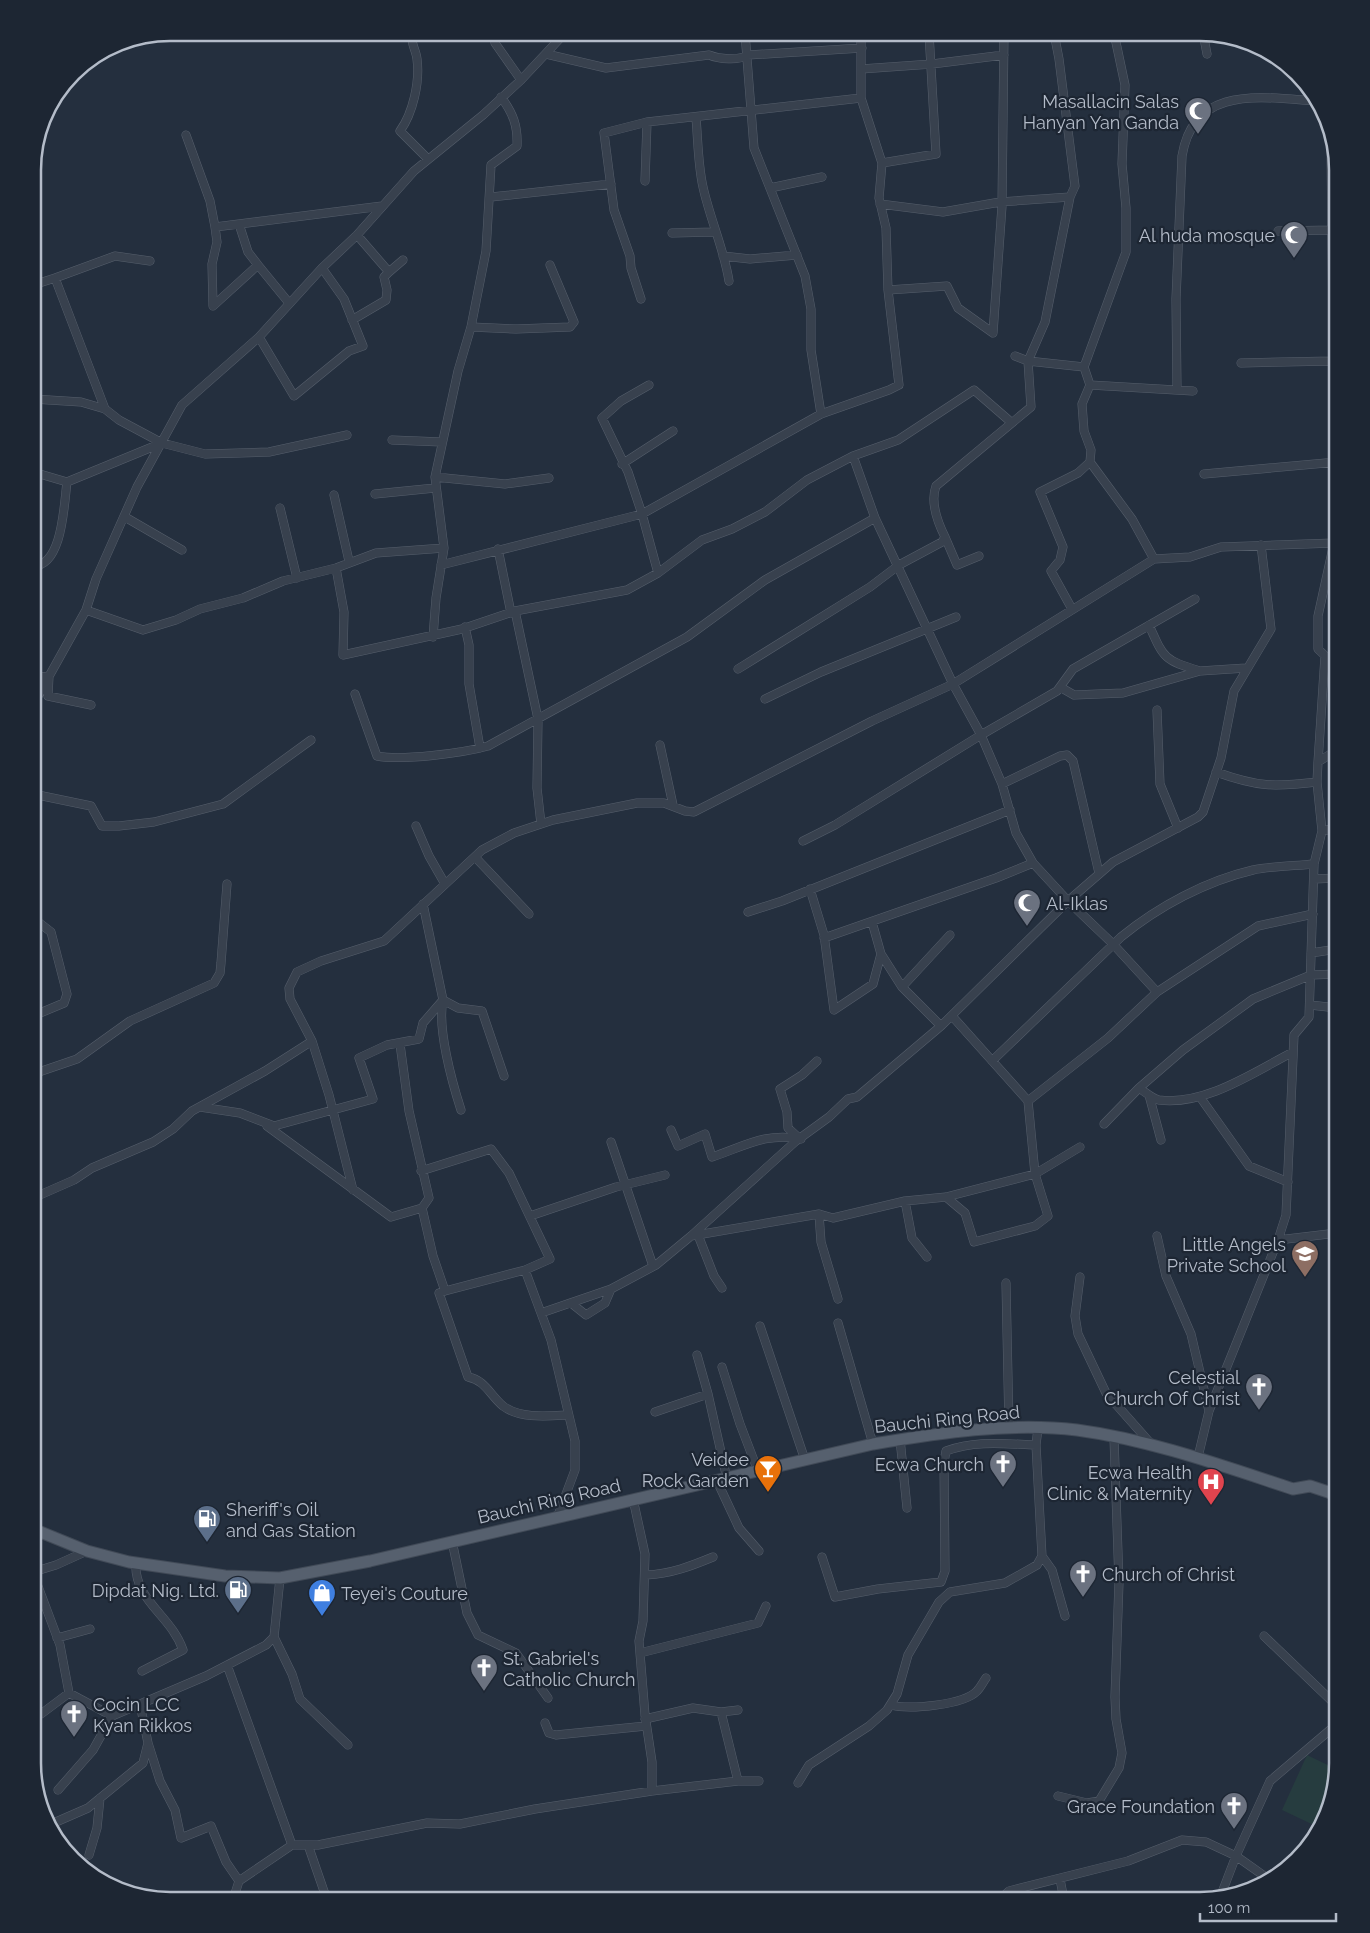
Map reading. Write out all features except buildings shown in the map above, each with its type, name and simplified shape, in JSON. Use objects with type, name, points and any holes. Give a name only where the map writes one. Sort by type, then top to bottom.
[{"type":"main road","name":"Bauchi Ring Road","points":[[41,1533],[87,1551],[163,1568],[225,1576],[280,1578],[370,1561],[873,1444],[900,1439],[1009,1427],[1076,1430],[1152,1445],[1198,1457],[1294,1489],[1310,1486],[1329,1492]]},
{"type":"street","points":[[412,41],[417,58],[417,75],[414,95],[400,132],[428,159]]},
{"type":"street","points":[[495,41],[521,80]]},
{"type":"street","points":[[42,689],[86,610],[96,580],[137,487],[182,405],[259,336],[322,268],[357,235],[414,171],[521,80],[557,41]]},
{"type":"street","points":[[746,42],[754,148],[797,255],[811,309],[811,350],[821,414]]},
{"type":"street","points":[[441,565],[642,514],[821,414],[899,385],[888,290],[886,228],[880,204],[882,163],[861,98],[862,42]]},
{"type":"street","points":[[882,163],[936,154],[930,42]]},
{"type":"street","points":[[888,290],[947,286],[958,308],[993,333],[1002,206],[1000,202],[1004,42]]},
{"type":"street","points":[[979,556],[956,565],[937,521],[934,492],[936,486],[1031,407],[1028,361],[1045,322],[1070,197],[1074,186],[1055,42]]},
{"type":"street","points":[[1116,42],[1125,85],[1122,164],[1126,208],[1126,252],[1084,367],[1090,385],[1082,404],[1084,430],[1091,450],[1090,462],[1132,518],[1154,558]]},
{"type":"street","points":[[1205,42],[1207,54]]},
{"type":"street","points":[[546,54],[606,68],[709,55],[718,59],[738,59],[748,55],[862,48]]},
{"type":"street","points":[[861,68],[932,64],[1004,56]]},
{"type":"street","points":[[433,636],[444,548],[435,477],[458,371],[471,327],[486,251],[491,197],[491,165],[517,146],[518,131],[512,111],[501,97]]},
{"type":"street","points":[[641,299],[631,268],[630,256],[614,210],[604,133],[647,122],[751,112],[861,98]]},
{"type":"street","points":[[1177,390],[1176,299],[1184,145],[1191,130],[1208,107],[1226,101],[1245,98],[1308,101]]},
{"type":"street","points":[[696,118],[702,186],[715,232],[726,261],[729,281]]},
{"type":"street","points":[[645,181],[647,122]]},
{"type":"street","points":[[186,136],[195,154],[210,201],[215,227],[217,242],[212,264],[213,306],[258,265]]},
{"type":"street","points":[[770,188],[822,177]]},
{"type":"street","points":[[491,197],[611,184]]},
{"type":"street","points":[[880,204],[943,212],[1000,202],[1070,197]]},
{"type":"street","points":[[215,227],[382,206]]},
{"type":"street","points":[[238,224],[248,252],[290,303]]},
{"type":"street","points":[[1278,231],[1329,230]]},
{"type":"street","points":[[672,233],[715,232]]},
{"type":"street","points":[[357,235],[389,272]]},
{"type":"street","points":[[723,256],[750,259],[797,255]]},
{"type":"street","points":[[42,282],[115,256],[150,261]]},
{"type":"street","points":[[352,320],[386,300],[387,290],[384,277],[403,260]]},
{"type":"street","points":[[471,327],[516,329],[570,327],[574,322],[550,265]]},
{"type":"street","points":[[259,336],[294,396],[349,351],[363,346],[344,298],[322,268]]},
{"type":"street","points":[[56,278],[105,409]]},
{"type":"street","points":[[1016,356],[1028,361],[1084,367]]},
{"type":"street","points":[[1241,364],[1329,361]]},
{"type":"street","points":[[649,385],[621,401],[602,418],[622,464],[628,472],[658,573]]},
{"type":"street","points":[[1090,385],[1193,391]]},
{"type":"street","points":[[336,568],[344,612],[343,655],[433,636],[513,612],[627,590],[658,573],[702,540],[732,529],[765,512],[807,480],[853,456],[898,440],[974,390],[1012,423]]},
{"type":"street","points":[[42,400],[81,402],[105,409],[119,420],[162,443],[205,454],[269,452],[347,435]]},
{"type":"street","points":[[622,464],[673,431]]},
{"type":"street","points":[[392,440],[442,442]]},
{"type":"street","points":[[42,475],[67,482],[162,443]]},
{"type":"street","points":[[853,456],[875,518],[899,565],[953,684],[981,735],[1002,784],[1016,833],[1033,863],[1068,901],[1113,944],[1157,992]]},
{"type":"street","points":[[1072,609],[1051,571],[1060,560],[1063,548],[1040,492],[1078,473],[1090,462]]},
{"type":"street","points":[[1204,474],[1329,463]]},
{"type":"street","points":[[435,477],[505,484],[549,478]]},
{"type":"street","points":[[42,562],[49,556],[58,542],[67,482]]},
{"type":"street","points":[[375,494],[435,488]]},
{"type":"street","points":[[334,494],[349,561]]},
{"type":"street","points":[[280,508],[297,578]]},
{"type":"street","points":[[125,517],[182,550]]},
{"type":"street","points":[[355,694],[377,756],[439,754],[480,748],[538,719],[687,637],[765,580],[875,518]]},
{"type":"street","points":[[738,669],[870,588],[899,565],[942,542],[945,537]]},
{"type":"street","points":[[353,1190],[333,1110],[312,1041],[290,999],[289,988],[297,972],[321,961],[384,941],[475,857],[514,833],[541,824],[653,801],[673,805],[684,812],[694,812],[872,721],[953,684],[1154,558],[1190,557],[1221,547],[1329,543]]},
{"type":"street","points":[[540,1313],[611,1289],[653,1266],[694,1236],[848,1099],[857,1097],[941,1026],[1068,901],[1112,862],[1198,818],[1203,812],[1216,772],[1231,716],[1234,691],[1271,629],[1262,545]]},
{"type":"street","points":[[86,610],[143,630],[176,620],[200,609],[243,598],[283,581],[336,568],[349,561],[376,553],[444,548]]},
{"type":"street","points":[[498,550],[538,719],[536,788],[541,824]]},
{"type":"street","points":[[1329,566],[1318,616],[1318,649],[1329,659]]},
{"type":"street","points":[[803,841],[835,825],[981,735],[1057,691],[1073,669],[1195,599]]},
{"type":"street","points":[[765,699],[821,672],[956,617]]},
{"type":"street","points":[[1149,625],[1161,653],[1170,662],[1200,671]]},
{"type":"street","points":[[465,627],[469,645],[468,684],[480,748]]},
{"type":"street","points":[[1198,1457],[1209,1411],[1278,1240],[1286,1215],[1294,1035],[1309,1017],[1310,1005],[1314,864],[1322,831],[1317,782],[1325,656]]},
{"type":"street","points":[[1060,687],[1074,695],[1123,693],[1200,671],[1246,668]]},
{"type":"street","points":[[42,677],[49,676]]},
{"type":"street","points":[[49,676],[48,696],[91,705]]},
{"type":"street","points":[[1157,710],[1160,784],[1178,828]]},
{"type":"street","points":[[42,796],[90,806],[102,826],[154,822],[223,804],[311,740]]},
{"type":"street","points":[[660,746],[673,805]]},
{"type":"street","points":[[1002,784],[1060,756],[1067,755],[1073,761],[1099,873]]},
{"type":"street","points":[[1318,762],[1329,755]]},
{"type":"street","points":[[1216,772],[1246,783],[1276,787],[1317,782]]},
{"type":"street","points":[[748,912],[1010,810]]},
{"type":"street","points":[[416,826],[429,856],[445,884]]},
{"type":"street","points":[[1322,831],[1329,830]]},
{"type":"street","points":[[475,857],[529,914]]},
{"type":"street","points":[[824,938],[1033,863]]},
{"type":"street","points":[[992,1061],[1113,944],[1143,919],[1214,882],[1255,870],[1314,864]]},
{"type":"street","points":[[1314,879],[1329,878]]},
{"type":"street","points":[[41,1071],[77,1059],[130,1021],[214,982],[220,968],[227,884]]},
{"type":"street","points":[[810,889],[824,938],[834,1010],[873,984],[881,954]]},
{"type":"street","points":[[423,904],[443,1000],[440,1017],[454,1088],[462,1110]]},
{"type":"street","points":[[1028,1101],[1108,1038],[1157,992],[1258,926],[1313,914]]},
{"type":"street","points":[[872,922],[881,954],[902,987],[941,1026]]},
{"type":"street","points":[[41,1012],[64,1003],[67,994],[51,932],[42,925]]},
{"type":"street","points":[[902,987],[950,935]]},
{"type":"street","points":[[1312,953],[1329,950]]},
{"type":"street","points":[[1104,1124],[1139,1088],[1183,1050],[1253,999],[1310,975],[1329,974]]},
{"type":"street","points":[[200,1107],[240,1113],[274,1126],[373,1099],[359,1058],[387,1045],[419,1039],[423,1023],[443,1000]]},
{"type":"street","points":[[443,1000],[458,1008],[482,1011],[504,1076]]},
{"type":"street","points":[[1310,1005],[1329,1007]]},
{"type":"street","points":[[946,1197],[965,1214],[974,1242],[1035,1226],[1048,1216],[1035,1174],[1028,1101],[952,1016]]},
{"type":"street","points":[[41,1194],[74,1180],[92,1168],[153,1142],[200,1107],[312,1041]]},
{"type":"street","points":[[260,1121],[391,1217],[422,1208],[429,1198],[421,1171],[416,1134],[409,1111],[400,1044]]},
{"type":"street","points":[[1139,1088],[1157,1100],[1192,1100],[1293,1052]]},
{"type":"street","points":[[801,1139],[788,1128],[787,1112],[780,1089],[802,1075],[817,1061]]},
{"type":"street","points":[[1149,1095],[1161,1140]]},
{"type":"street","points":[[1200,1097],[1249,1166],[1288,1182]]},
{"type":"street","points":[[671,1130],[678,1146],[705,1134],[712,1157],[761,1139],[782,1135],[801,1139]]},
{"type":"street","points":[[611,1142],[653,1266]]},
{"type":"street","points":[[694,1236],[819,1214],[833,1218],[905,1201],[946,1197],[1035,1174],[1080,1147]]},
{"type":"street","points":[[421,1171],[491,1149],[509,1173],[550,1259],[525,1270],[439,1293],[468,1377],[478,1379],[504,1407],[526,1414],[568,1415]]},
{"type":"street","points":[[530,1216],[625,1186],[665,1176]]},
{"type":"street","points":[[905,1201],[912,1238],[927,1257]]},
{"type":"street","points":[[422,1208],[432,1256],[445,1291]]},
{"type":"street","points":[[819,1214],[821,1242],[838,1299]]},
{"type":"street","points":[[1278,1240],[1329,1234]]},
{"type":"street","points":[[694,1236],[722,1288]]},
{"type":"street","points":[[1157,1236],[1166,1276],[1191,1334],[1209,1411]]},
{"type":"street","points":[[525,1270],[551,1340],[575,1441],[575,1470],[557,1518]]},
{"type":"street","points":[[1080,1277],[1075,1316],[1078,1334],[1106,1393],[1152,1445]]},
{"type":"street","points":[[1006,1283],[1009,1427]]},
{"type":"street","points":[[572,1303],[586,1316],[605,1303],[611,1289]]},
{"type":"street","points":[[838,1323],[873,1444]]},
{"type":"street","points":[[760,1326],[805,1460]]},
{"type":"street","points":[[696,1355],[708,1394],[722,1480],[739,1528],[759,1551]]},
{"type":"street","points":[[722,1367],[758,1472]]},
{"type":"street","points":[[655,1412],[708,1394]]},
{"type":"street","points":[[798,1782],[808,1765],[869,1726],[891,1705],[897,1694],[908,1655],[939,1602],[950,1592],[1005,1583],[1037,1565],[1042,1556],[1036,1445],[1038,1428]]},
{"type":"street","points":[[1058,1796],[1087,1803],[1099,1801],[1119,1768],[1122,1753],[1116,1719],[1115,1697],[1119,1582],[1114,1438]]},
{"type":"street","points":[[900,1439],[907,1508]]},
{"type":"street","points":[[822,1557],[834,1597],[878,1589],[941,1582],[944,1571],[944,1462],[946,1451],[965,1444],[1036,1445]]},
{"type":"street","points":[[633,1499],[645,1554],[646,1575],[640,1653],[646,1722],[652,1762],[652,1791]]},
{"type":"street","points":[[452,1541],[467,1613],[478,1635],[516,1653],[548,1698]]},
{"type":"street","points":[[41,1570],[56,1566],[87,1551]]},
{"type":"street","points":[[646,1575],[680,1570],[713,1556]]},
{"type":"street","points":[[1042,1556],[1052,1570],[1065,1616]]},
{"type":"street","points":[[136,1562],[135,1576],[139,1588],[179,1639],[182,1650],[142,1671]]},
{"type":"street","points":[[280,1578],[274,1637],[292,1674],[300,1699],[348,1745]]},
{"type":"street","points":[[41,1596],[57,1638],[69,1693],[112,1716]]},
{"type":"street","points":[[640,1653],[758,1623],[766,1606]]},
{"type":"street","points":[[57,1638],[90,1630]]},
{"type":"street","points":[[1264,1636],[1329,1697]]},
{"type":"street","points":[[58,1790],[93,1750],[112,1716],[227,1665],[266,1645],[274,1637]]},
{"type":"street","points":[[227,1665],[292,1845]]},
{"type":"street","points":[[891,1705],[903,1708],[954,1701],[976,1692],[986,1678]]},
{"type":"street","points":[[41,1714],[69,1693]]},
{"type":"street","points":[[140,1704],[148,1743],[160,1781],[175,1810],[181,1838],[211,1826],[226,1862],[239,1881]]},
{"type":"street","points":[[545,1723],[549,1733],[556,1735],[646,1722],[693,1708],[721,1712],[738,1710]]},
{"type":"street","points":[[721,1712],[738,1781]]},
{"type":"street","points":[[1223,1889],[1270,1781],[1329,1732]]},
{"type":"street","points":[[56,1822],[88,1808],[142,1763],[148,1743]]},
{"type":"street","points":[[235,1891],[239,1881],[292,1845],[308,1846],[392,1832],[426,1823],[460,1824],[535,1809],[652,1791],[738,1781],[758,1782]]},
{"type":"street","points":[[89,1855],[97,1828],[100,1798]]},
{"type":"street","points":[[1008,1892],[1128,1861],[1182,1840],[1206,1842],[1236,1856],[1263,1875]]},
{"type":"street","points":[[308,1846],[324,1891]]},
{"type":"street","points":[[1060,1879],[1062,1892]]},
{"type":"green space","points":[[1307,1755],[1329,1766],[1324,1796],[1313,1825],[1282,1810]]},
{"type":"place","name":"Masallacin Salas Hanyan Yan Ganda","points":[[1198,135]]},
{"type":"place","name":"Al huda mosque","points":[[1294,259]]},
{"type":"place","name":"Al-Iklas","points":[[1027,927]]},
{"type":"place","name":"Little Angels Private School","points":[[1305,1278]]},
{"type":"place","name":"Celestial Church Of Christ","points":[[1259,1411]]},
{"type":"place","name":"Ecwa Church","points":[[1003,1488]]},
{"type":"place","name":"Veidee Rock Garden","points":[[768,1493]]},
{"type":"place","name":"Ecwa Health Clinic & Maternity","points":[[1211,1506]]},
{"type":"place","name":"Sheriff's Oil and Gas Station","points":[[207,1543]]},
{"type":"place","name":"Church of Christ","points":[[1083,1598]]},
{"type":"place","name":"Dipdat Nig. Ltd.","points":[[238,1614]]},
{"type":"place","name":"Teyei's Couture","points":[[322,1617]]},
{"type":"place","name":"St. Gabriel's Catholic Church","points":[[484,1692]]},
{"type":"place","name":"Cocin LCC Kyan Rikkos","points":[[74,1738]]},
{"type":"place","name":"Grace Foundation","points":[[1234,1830]]}]
